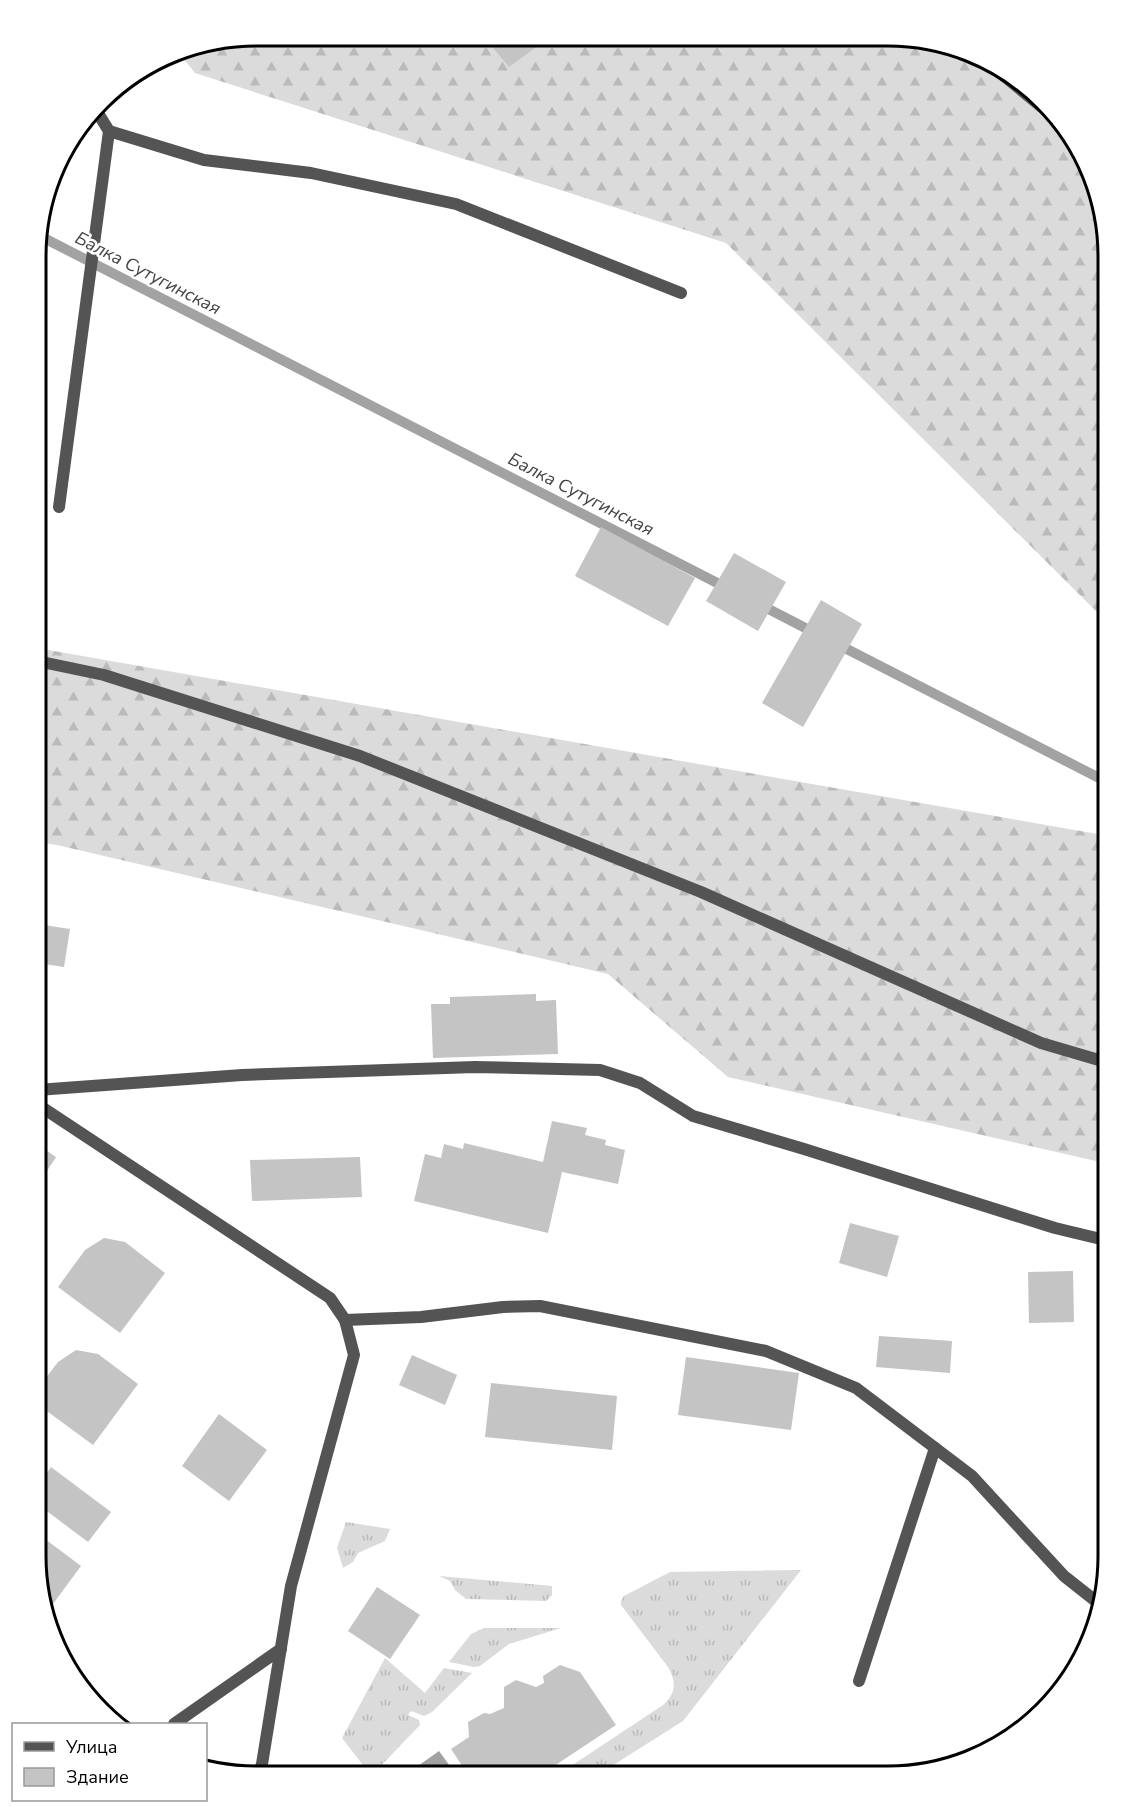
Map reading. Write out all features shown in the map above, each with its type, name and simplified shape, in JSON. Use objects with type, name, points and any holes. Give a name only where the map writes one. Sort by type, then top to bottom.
[{"type":"street","points":[[59,507],[109,131],[100,117]]},
{"type":"street","points":[[109,131],[204,160],[311,172],[456,204],[681,293]]},
{"type":"street","points":[[46,662],[104,675],[360,756],[701,892],[1041,1043],[1098,1060]]},
{"type":"street","points":[[46,1089],[265,1074],[475,1067],[600,1070],[640,1083],[693,1116],[1055,1228],[1098,1238]]},
{"type":"street","points":[[46,1110],[330,1298],[345,1320],[354,1355],[291,1586],[261,1766]]},
{"type":"street","points":[[345,1320],[421,1317],[503,1307],[540,1306],[766,1351],[856,1388],[972,1476],[1064,1576],[1094,1599]]},
{"type":"street","points":[[859,1682],[934,1448]]},
{"type":"street","points":[[177,1723],[281,1649]]},
{"type":"green space","points":[[888,46],[916,48],[956,58],[981,68],[1005,82],[1037,108],[1063,140],[1077,164],[1087,189],[1097,229],[1098,613],[726,243],[195,73],[184,60],[229,48],[243,47]]},
{"type":"green space","points":[[46,650],[1098,834],[1098,1161],[728,1077],[608,974],[46,843]]},
{"type":"green space","points":[[346,1522],[390,1529],[385,1541],[358,1553],[353,1562],[343,1568],[337,1548]]},
{"type":"green space","points":[[801,1570],[683,1721],[612,1766],[571,1766],[663,1705],[671,1696],[674,1683],[668,1667],[621,1605],[624,1596],[670,1572]]},
{"type":"green space","points":[[439,1576],[552,1586],[552,1595],[546,1601],[466,1599],[455,1590],[450,1581]]},
{"type":"green space","points":[[484,1628],[561,1628],[509,1644],[480,1666],[449,1662],[471,1634]]},
{"type":"green space","points":[[385,1658],[425,1693],[444,1668],[472,1673],[432,1712],[424,1716],[411,1711],[408,1715],[419,1720],[420,1725],[381,1766],[364,1766],[342,1738]]},
{"type":"shaded area","points":[[439,1751],[450,1766],[418,1766]]},
{"type":"building","points":[[492,47],[537,47],[509,67]]},
{"type":"building","points":[[601,527],[695,578],[668,626],[575,576]]},
{"type":"building","points":[[734,553],[786,582],[758,631],[706,601]]},
{"type":"building","points":[[821,600],[862,624],[803,727],[762,703]]},
{"type":"building","points":[[46,925],[70,929],[64,967],[46,964]]},
{"type":"building","points":[[536,994],[536,1001],[556,1000],[558,1054],[433,1058],[431,1004],[450,1004],[450,997]]},
{"type":"building","points":[[552,1121],[587,1128],[585,1135],[606,1140],[605,1145],[625,1150],[618,1184],[562,1172],[548,1233],[414,1201],[425,1154],[441,1158],[444,1144],[463,1149],[464,1143],[543,1162]]},
{"type":"building","points":[[46,1150],[56,1157],[46,1172]]},
{"type":"building","points":[[360,1157],[362,1197],[252,1201],[250,1160]]},
{"type":"building","points":[[850,1223],[899,1236],[887,1277],[839,1263]]},
{"type":"building","points":[[104,1238],[125,1242],[165,1273],[120,1333],[58,1287],[85,1250]]},
{"type":"building","points":[[1073,1271],[1074,1322],[1029,1323],[1028,1272]]},
{"type":"building","points":[[879,1336],[952,1341],[950,1373],[876,1367]]},
{"type":"building","points":[[76,1350],[98,1354],[138,1384],[93,1445],[46,1410],[46,1378],[58,1362]]},
{"type":"building","points":[[412,1355],[457,1375],[445,1405],[399,1385]]},
{"type":"building","points":[[686,1357],[799,1373],[791,1430],[678,1415]]},
{"type":"building","points":[[491,1383],[617,1396],[612,1450],[485,1437]]},
{"type":"building","points":[[219,1414],[267,1450],[229,1501],[182,1466]]},
{"type":"building","points":[[51,1467],[111,1512],[88,1542],[46,1510],[46,1474]]},
{"type":"building","points":[[46,1540],[81,1566],[53,1604],[48,1584]]},
{"type":"building","points":[[377,1587],[420,1615],[390,1659],[348,1631]]},
{"type":"building","points":[[560,1665],[580,1672],[616,1725],[554,1766],[462,1766],[451,1749],[469,1737],[468,1722],[484,1713],[490,1714],[504,1708],[504,1687],[516,1680],[536,1687],[544,1683],[543,1676]]},
{"type":"waterway","name":"Балка Сутугинская","points":[[47,240],[729,589]]},
{"type":"waterway","name":"Балка Сутугинская","points":[[759,604],[817,634]]},
{"type":"waterway","name":"Балка Сутугинская","points":[[837,644],[1098,777]]}]
